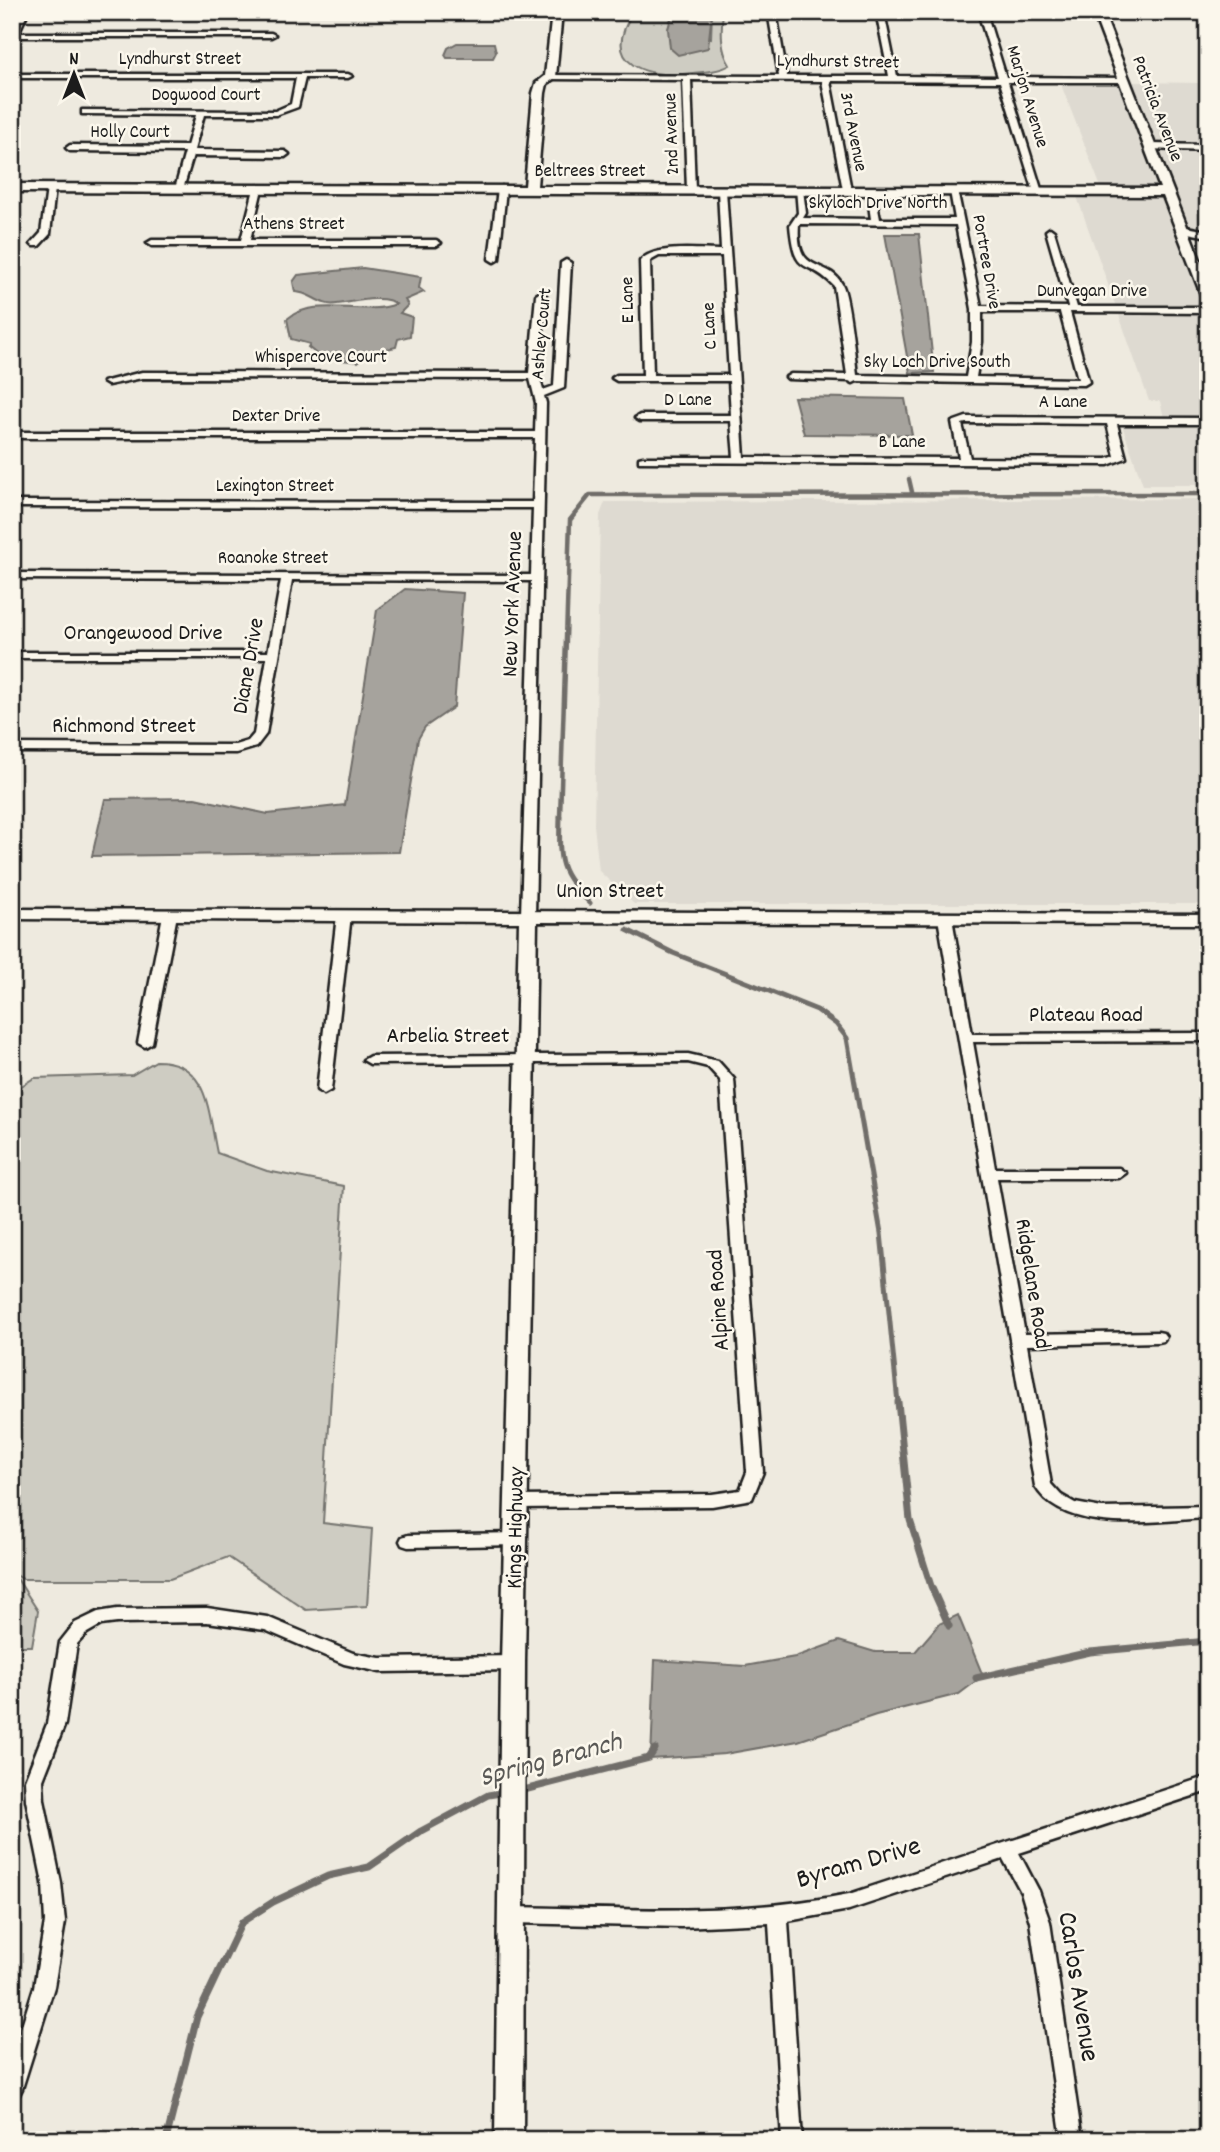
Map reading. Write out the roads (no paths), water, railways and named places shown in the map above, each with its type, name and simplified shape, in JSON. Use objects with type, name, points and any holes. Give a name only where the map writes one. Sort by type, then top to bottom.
[{"type":"street","points":[[23,12],[13,36],[271,35]]},
{"type":"street","points":[[531,190],[539,93],[542,83],[550,77],[556,12]]},
{"type":"street","points":[[772,12],[783,78]]},
{"type":"street","points":[[880,12],[894,79]]},
{"type":"street","name":"Marjon Avenue","points":[[982,12],[1038,192]]},
{"type":"street","name":"Patricia Avenue","points":[[1098,12],[1208,297]]},
{"type":"street","name":"Lyndhurst Street","points":[[12,76],[348,76]]},
{"type":"street","name":"Dogwood Court","points":[[85,112],[276,113],[295,105],[301,76]]},
{"type":"street","name":"Lyndhurst Street","points":[[550,77],[1125,80]]},
{"type":"street","name":"2nd Avenue","points":[[687,77],[691,190]]},
{"type":"street","name":"3rd Avenue","points":[[826,79],[847,190]]},
{"type":"street","points":[[179,189],[201,112]]},
{"type":"street","points":[[1150,147],[1208,148]]},
{"type":"street","name":"Holly Court","points":[[70,148],[285,154]]},
{"type":"street","name":"Beltrees Street","points":[[12,188],[1167,192]]},
{"type":"street","points":[[36,244],[45,234],[51,188]]},
{"type":"street","points":[[245,243],[258,189]]},
{"type":"street","points":[[494,259],[502,189]]},
{"type":"street","name":"C Lane","points":[[722,190],[739,460]]},
{"type":"street","points":[[799,190],[802,214],[794,225],[800,258],[839,286],[853,380]]},
{"type":"street","name":"Portree Drive","points":[[954,191],[977,309],[977,342],[970,381]]},
{"type":"street","points":[[872,198],[876,221]]},
{"type":"street","name":"Skyloch Drive North","points":[[797,221],[959,222]]},
{"type":"street","points":[[1181,229],[1208,234]]},
{"type":"street","points":[[1050,232],[1068,309]]},
{"type":"street","name":"Athens Street","points":[[152,243],[436,243]]},
{"type":"street","name":"E Lane","points":[[648,378],[645,261],[649,256],[658,253],[724,253]]},
{"type":"street","name":"Ashley Court","points":[[539,394],[559,388],[566,262]]},
{"type":"street","name":"New York Avenue","points":[[528,916],[534,578],[540,435],[539,394],[534,376],[541,295]]},
{"type":"street","name":"Dunvegan Drive","points":[[977,309],[1208,310]]},
{"type":"street","name":"Sky Loch Drive South","points":[[791,377],[1084,382],[1068,309]]},
{"type":"street","name":"Whispercove Court","points":[[108,382],[142,375],[534,376]]},
{"type":"street","points":[[617,378],[732,378]]},
{"type":"street","name":"D Lane","points":[[640,418],[735,418]]},
{"type":"street","name":"A Lane","points":[[965,461],[957,422],[966,420],[1208,421]]},
{"type":"street","name":"B Lane","points":[[643,460],[1116,461],[1121,458],[1121,452],[1111,421]]},
{"type":"street","name":"Dexter Drive","points":[[12,435],[540,435]]},
{"type":"street","name":"Lexington Street","points":[[12,504],[538,505]]},
{"type":"street","name":"Roanoke Street","points":[[12,576],[534,578]]},
{"type":"street","name":"Diane Drive","points":[[236,749],[252,744],[260,734],[287,577]]},
{"type":"street","name":"Orangewood Drive","points":[[12,655],[274,655]]},
{"type":"street","name":"Richmond Street","points":[[12,748],[236,749]]},
{"type":"street","name":"Union Street","points":[[12,914],[1208,919]]},
{"type":"street","points":[[145,1043],[170,915]]},
{"type":"street","points":[[324,1090],[344,915]]},
{"type":"street","name":"Kings Highway","points":[[509,2140],[513,1663],[528,916]]},
{"type":"street","name":"Ridgelane Road","points":[[945,918],[1043,1486],[1055,1500],[1072,1509],[1093,1513],[1208,1513]]},
{"type":"street","name":"Plateau Road","points":[[965,1038],[1208,1037]]},
{"type":"street","name":"Alpine Road","points":[[517,1502],[712,1500],[746,1495],[755,1472],[727,1079],[722,1070],[702,1060],[688,1058],[527,1060]]},
{"type":"street","name":"Arbelia Street","points":[[370,1060],[527,1060]]},
{"type":"street","points":[[990,1173],[1119,1173]]},
{"type":"street","points":[[1017,1340],[1158,1337]]},
{"type":"street","points":[[408,1541],[517,1539]]},
{"type":"street","points":[[12,2089],[44,1987],[55,1922],[52,1883],[35,1800],[34,1780],[56,1724],[69,1642],[81,1628],[99,1619],[117,1616],[207,1615],[267,1624],[350,1658],[380,1665],[513,1663]]},
{"type":"street","name":"Byram Drive","points":[[512,1915],[778,1914],[849,1902],[1208,1783]]},
{"type":"street","name":"Carlos Avenue","points":[[1007,1849],[1030,1891],[1040,1922],[1072,2140]]},
{"type":"street","points":[[778,1914],[792,2140]]},
{"type":"waterway","points":[[909,479],[912,492]]},
{"type":"waterway","points":[[560,817],[570,520],[590,495],[1208,494]]},
{"type":"waterway","points":[[560,817],[562,864],[571,882],[590,903]]},
{"type":"waterway","points":[[627,930],[673,953],[817,1010],[836,1024],[847,1038],[881,1233],[898,1403]]},
{"type":"waterway","points":[[898,1402],[910,1520],[931,1586],[949,1626]]},
{"type":"waterway","name":"Spring Branch","points":[[976,1678],[1090,1652],[1208,1641]]},
{"type":"waterway","name":"Spring Branch","points":[[520,1791],[649,1758],[655,1749]]},
{"type":"waterway","name":"Spring Branch","points":[[166,2140],[197,2017],[242,1922],[273,1902],[328,1876],[369,1867],[421,1831],[488,1795],[507,1792]]}]
